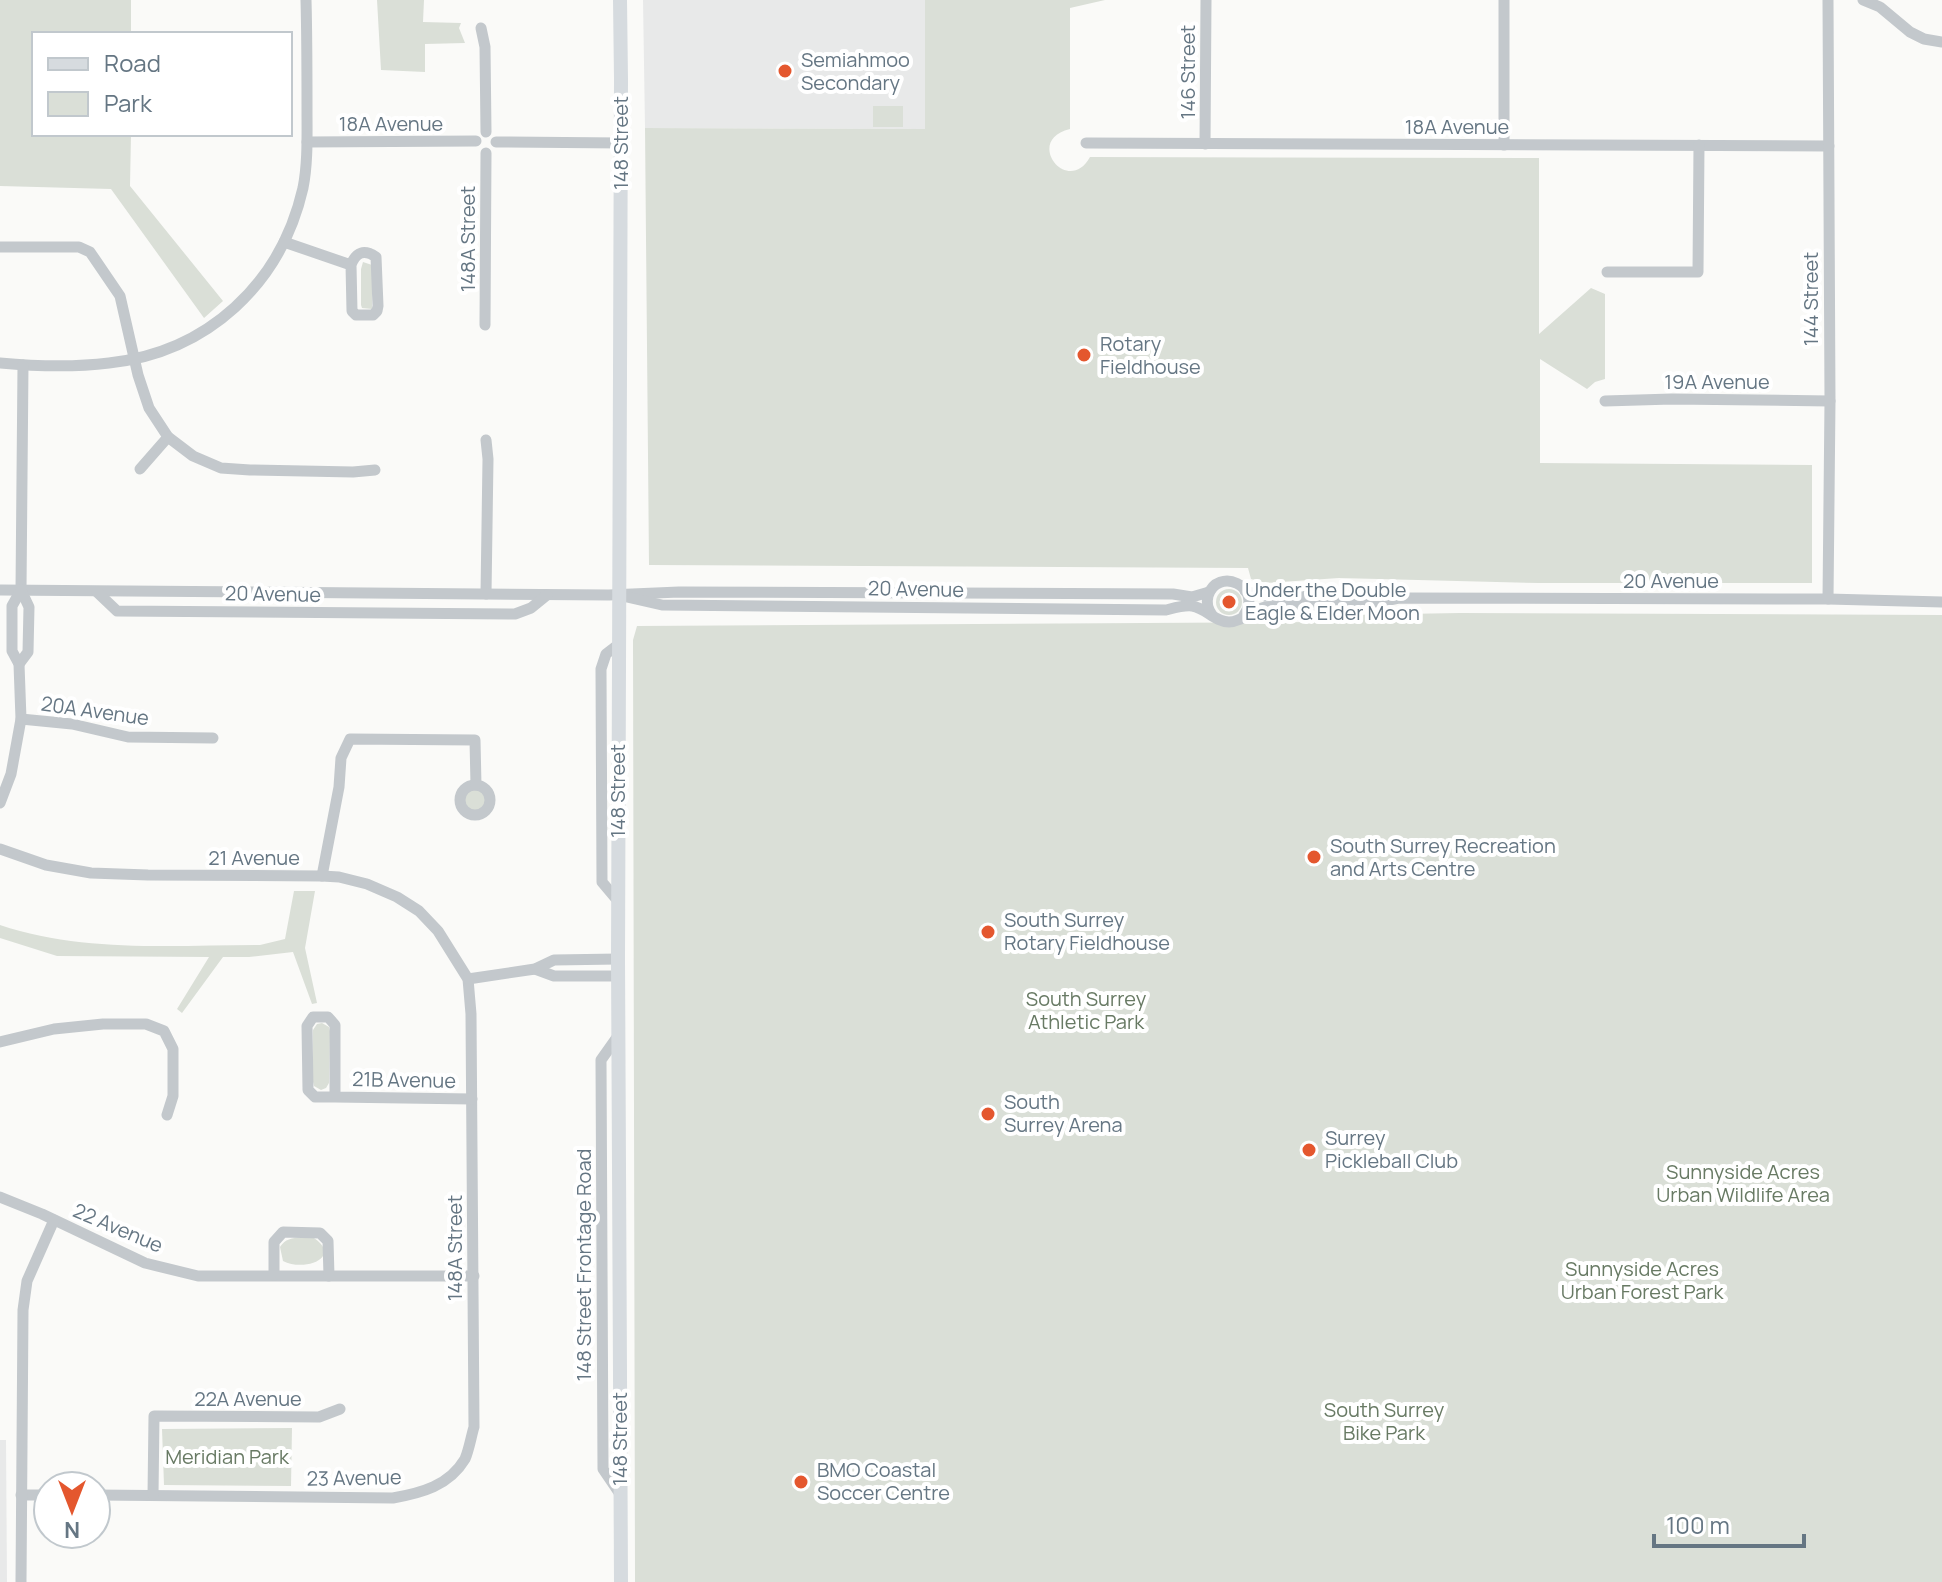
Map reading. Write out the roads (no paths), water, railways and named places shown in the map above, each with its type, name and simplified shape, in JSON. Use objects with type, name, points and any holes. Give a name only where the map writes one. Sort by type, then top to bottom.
[{"type":"main road","name":"148 Street","points":[[620,0],[618,1035],[621,1582]]},
{"type":"street","points":[[0,363],[109,364],[159,353],[195,336],[221,319],[257,286],[284,242],[304,185],[307,142],[306,0]]},
{"type":"street","name":"146 Street","points":[[1205,144],[1206,0]]},
{"type":"street","points":[[1504,0],[1504,145]]},
{"type":"street","name":"144 Street","points":[[1828,0],[1828,599]]},
{"type":"street","points":[[1863,0],[1880,7],[1910,32],[1924,39],[1942,42]]},
{"type":"street","points":[[481,28],[485,47],[486,132]]},
{"type":"street","points":[[486,132],[492,134],[496,142],[494,150],[486,153],[479,150],[476,141],[480,134],[486,132]]},
{"type":"street","name":"18A Avenue","points":[[307,142],[476,141]]},
{"type":"street","points":[[496,142],[621,143]]},
{"type":"street","name":"18A Avenue","points":[[1086,143],[1829,146]]},
{"type":"street","points":[[1607,272],[1698,272],[1699,145]]},
{"type":"street","name":"148A Street","points":[[485,325],[486,153]]},
{"type":"street","points":[[284,242],[351,265]]},
{"type":"street","points":[[0,247],[79,247],[90,252],[120,296],[149,408],[168,437],[193,456],[221,468],[375,470]]},
{"type":"street","points":[[359,254],[376,257],[378,306],[373,315],[356,315],[352,311],[351,265],[354,256],[359,254]]},
{"type":"street","points":[[0,803],[11,774],[21,719],[19,664],[28,652],[29,607],[21,590],[23,365]]},
{"type":"street","name":"19A Avenue","points":[[1605,401],[1830,401]]},
{"type":"street","points":[[140,469],[168,437]]},
{"type":"street","points":[[486,440],[486,594]]},
{"type":"street","points":[[1220,582],[1235,582],[1245,591],[1250,604],[1243,618],[1228,622],[1217,620],[1208,610],[1209,592],[1220,582]]},
{"type":"street","name":"20 Avenue","points":[[0,590],[547,595],[720,592],[1173,594],[1192,597],[1209,592]]},
{"type":"street","name":"20 Avenue","points":[[1245,591],[1265,596],[1387,594],[1400,598]]},
{"type":"street","name":"20 Avenue","points":[[97,592],[117,611],[515,614],[531,608],[547,595]]},
{"type":"street","name":"20 Avenue","points":[[618,595],[662,605],[1166,610],[1192,606],[1212,616]]},
{"type":"street","name":"20 Avenue","points":[[1243,618],[1265,607],[1400,598],[1942,602]]},
{"type":"street","name":"20A Avenue","points":[[21,719],[72,724],[128,737],[213,738]]},
{"type":"street","points":[[322,876],[339,787],[341,758],[350,739],[475,740],[476,785]]},
{"type":"street","name":"21 Avenue","points":[[0,849],[46,865],[91,873],[322,876],[367,884],[419,911],[438,931],[468,979]]},
{"type":"street","points":[[468,979],[535,969],[554,960],[618,959]]},
{"type":"street","points":[[535,969],[554,976],[618,976]]},
{"type":"street","name":"148A Street","points":[[420,1494],[446,1480],[465,1458],[474,1427],[471,1014],[468,979]]},
{"type":"street","name":"21B Avenue","points":[[335,1097],[335,1025],[328,1017],[313,1017],[307,1026],[308,1090],[315,1097],[472,1099]]},
{"type":"street","points":[[0,1042],[82,1025],[146,1024],[164,1031],[173,1049],[173,1096],[167,1115]]},
{"type":"street","name":"22 Avenue","points":[[0,1197],[145,1263],[198,1276],[474,1276]]},
{"type":"street","points":[[21,1582],[23,1310],[27,1281],[54,1220]]},
{"type":"street","points":[[274,1275],[274,1242],[283,1232],[320,1233],[328,1241],[329,1276]]},
{"type":"street","name":"22A Avenue","points":[[153,1495],[154,1416],[319,1417],[340,1409]]},
{"type":"street","name":"23 Avenue","points":[[112,1495],[393,1498],[420,1494]]},
{"type":"street","points":[[21,1495],[32,1495]]},
{"type":"place","name":"Semiahmoo Secondary","points":[[785,71]]},
{"type":"place","name":"Rotary Fieldhouse","points":[[1084,355]]},
{"type":"place","name":"Under the Double Eagle & Elder Moon","points":[[1229,602]]},
{"type":"place","name":"South Surrey Recreation and Arts Centre","points":[[1314,857]]},
{"type":"place","name":"South Surrey Rotary Fieldhouse","points":[[988,932]]},
{"type":"place","name":"South Surrey Arena","points":[[988,1114]]},
{"type":"place","name":"Surrey Pickleball Club","points":[[1309,1150]]},
{"type":"place","name":"BMO Coastal Soccer Centre","points":[[801,1482]]},
{"type":"park label","name":"South Surrey Athletic Park","points":[[1086,1010]]},
{"type":"park label","name":"Sunnyside Acres Urban Wildlife Area","points":[[1743,1184]]},
{"type":"park label","name":"Sunnyside Acres Urban Forest Park","points":[[1642,1280]]},
{"type":"park label","name":"South Surrey Bike Park","points":[[1384,1422]]},
{"type":"park label","name":"Meridian Park","points":[[227,1457]]}]
